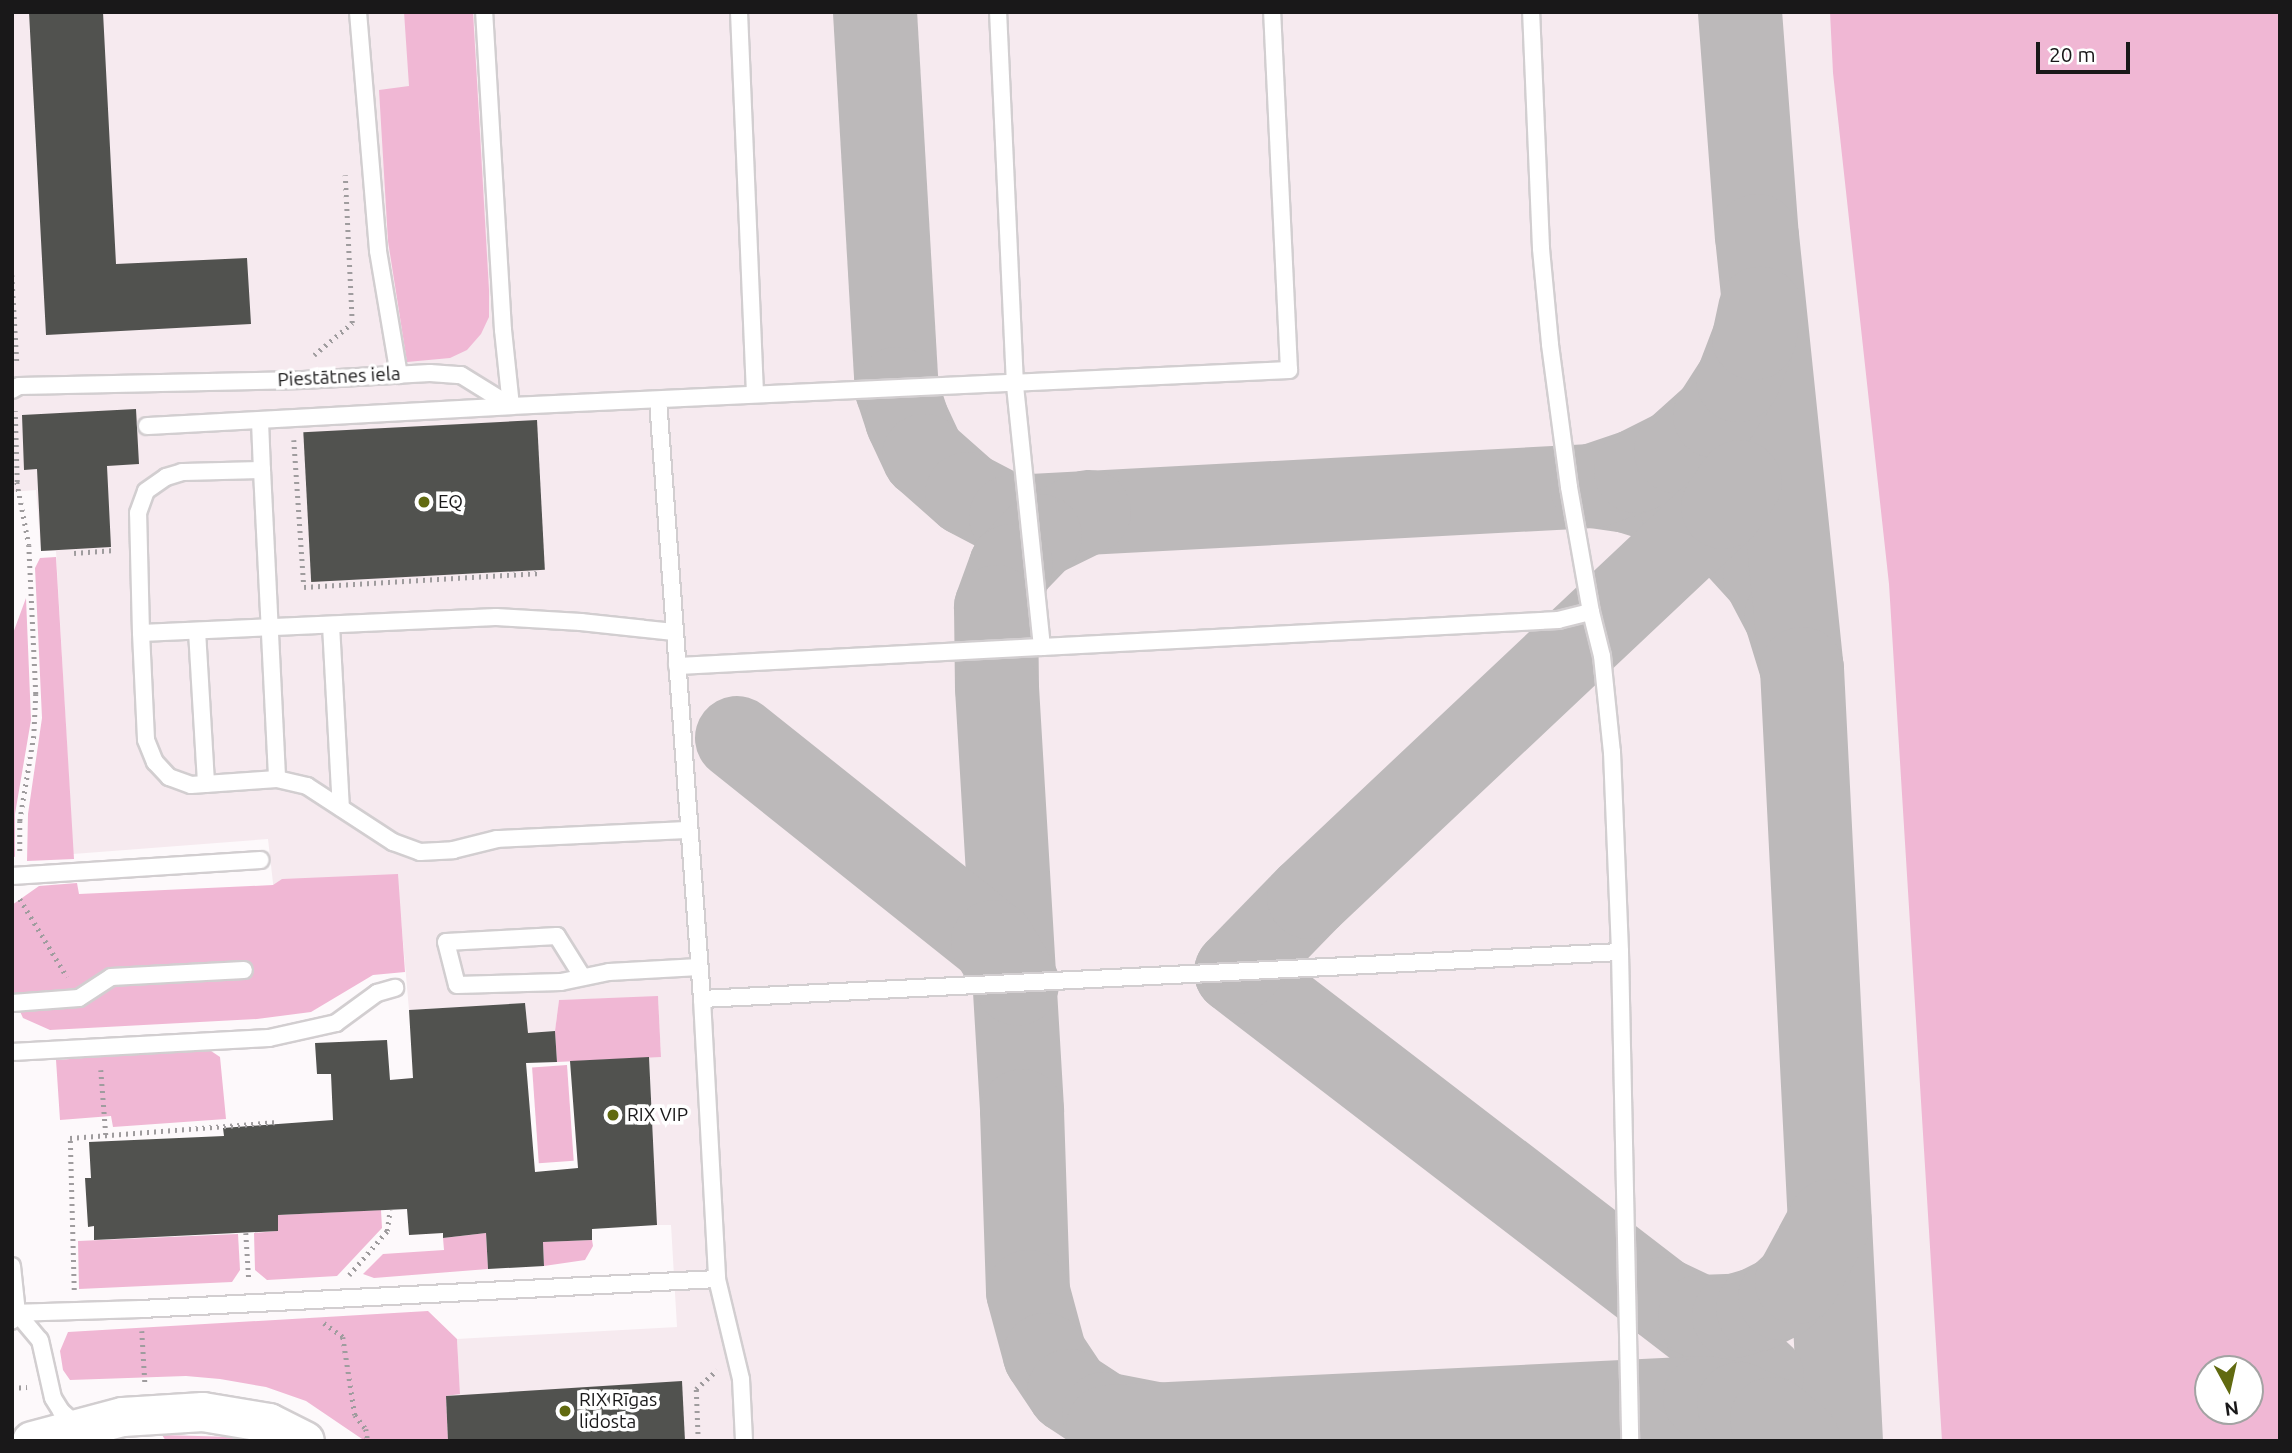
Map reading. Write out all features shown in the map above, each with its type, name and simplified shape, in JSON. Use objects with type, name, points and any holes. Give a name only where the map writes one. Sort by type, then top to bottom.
[{"type":"main road","points":[[32,1441],[89,1434],[146,1401],[269,1423],[305,1441]]},
{"type":"lane","points":[[358,12],[378,251],[398,374]]},
{"type":"lane","points":[[484,12],[511,406]]},
{"type":"lane","points":[[739,12],[755,393]]},
{"type":"lane","points":[[998,12],[1015,385],[1042,647]]},
{"type":"lane","points":[[147,426],[755,393],[1015,385],[1289,370],[1272,12]]},
{"type":"lane","points":[[1531,12],[1541,248],[1549,332],[1569,487],[1591,612],[1602,656],[1610,729],[1620,951],[1630,1441]]},
{"type":"lane","name":"Piestātnes iela","points":[[15,388],[303,380],[398,374],[461,375],[511,406]]},
{"type":"lane","points":[[658,400],[702,999],[717,1279],[741,1379],[744,1441]]},
{"type":"lane","points":[[260,421],[277,779]]},
{"type":"lane","points":[[261,470],[182,472],[166,477],[146,491],[138,513],[146,740],[155,762],[169,777],[191,785],[277,779],[307,786],[393,842],[420,852],[453,849],[497,839],[689,830]]},
{"type":"lane","points":[[677,666],[1558,620],[1591,612]]},
{"type":"lane","points":[[141,633],[496,617],[581,622],[674,632]]},
{"type":"lane","points":[[331,625],[341,808]]},
{"type":"lane","points":[[197,631],[206,784]]},
{"type":"lane","points":[[12,876],[260,860]]},
{"type":"lane","points":[[582,976],[557,936],[446,942],[457,985],[561,982],[582,976],[699,967]]},
{"type":"lane","points":[[702,999],[1620,951]]},
{"type":"lane","points":[[12,1003],[79,998],[111,977],[244,970]]},
{"type":"lane","points":[[12,1052],[269,1038],[336,1023],[377,993],[395,988]]},
{"type":"lane","points":[[12,1266],[14,1316],[40,1340],[52,1398],[61,1411],[89,1434]]},
{"type":"lane","points":[[14,1316],[717,1279]]},
{"type":"path","points":[[313,357],[352,323],[345,166]]},
{"type":"path","points":[[12,275],[17,364]]},
{"type":"path","points":[[15,388],[15,482],[29,545],[36,694],[34,736],[20,821],[20,861]]},
{"type":"path","points":[[296,430],[304,587],[541,573]]},
{"type":"path","points":[[100,1046],[106,1135]]},
{"type":"path","points":[[88,1293],[74,1294],[70,1138],[277,1122]]},
{"type":"path","points":[[343,1280],[363,1262],[387,1231],[390,1210]]},
{"type":"path","points":[[236,1285],[249,1285],[246,1233]]},
{"type":"path","points":[[295,1301],[342,1337],[355,1415],[366,1429],[368,1441]]},
{"type":"path","points":[[141,1309],[146,1401]]},
{"type":"path","points":[[698,1441],[696,1389],[735,1353]]},
{"type":"shaded area","name":"RIX Rīgas lidosta","points":[[12,12],[2280,12],[2280,1441],[448,1441],[446,1396],[460,1394],[457,1339],[677,1327],[671,1225],[657,1225],[649,1057],[661,1057],[658,997],[559,1000],[555,1031],[528,1033],[525,1003],[409,1010],[401,918],[278,927],[268,839],[73,854],[56,551],[41,551],[36,490],[12,492]]},
{"type":"shaded area","points":[[404,12],[473,12],[489,290],[489,317],[481,334],[467,350],[450,358],[407,362],[388,241],[379,90],[409,86]]},
{"type":"shaded area","points":[[1830,12],[2280,12],[2280,1441],[1942,1441],[1889,584],[1833,73]]},
{"type":"shaded area","points":[[56,557],[74,859],[27,861],[28,814],[42,718],[35,568],[40,558]]},
{"type":"shaded area","points":[[26,598],[31,720],[15,814],[15,857],[12,856],[12,636]]},
{"type":"shaded area","points":[[398,874],[405,972],[373,975],[311,1012],[257,1019],[50,1030],[23,1018],[12,994],[12,905],[39,886],[77,883],[79,894],[273,885],[282,879]]},
{"type":"shaded area","points":[[658,996],[661,1057],[557,1062],[555,1031],[559,1000]]},
{"type":"shaded area","points":[[208,1049],[220,1057],[226,1119],[113,1127],[111,1116],[60,1120],[56,1060]]},
{"type":"shaded area","points":[[567,1065],[574,1161],[539,1163],[532,1067]]},
{"type":"shaded area","points":[[381,1210],[382,1228],[337,1276],[267,1280],[255,1270],[254,1233],[277,1231],[278,1215]]},
{"type":"shaded area","points":[[486,1233],[488,1269],[374,1278],[363,1274],[383,1254],[444,1250],[443,1238]]},
{"type":"shaded area","points":[[238,1234],[240,1270],[232,1282],[79,1289],[78,1241]]},
{"type":"shaded area","points":[[592,1240],[593,1246],[585,1260],[544,1266],[543,1242]]},
{"type":"shaded area","points":[[428,1311],[457,1339],[460,1394],[446,1396],[448,1441],[365,1441],[306,1401],[266,1387],[220,1379],[186,1376],[70,1380],[63,1370],[60,1351],[68,1332]]},
{"type":"shaded area","points":[[162,1435],[234,1437],[245,1441],[166,1441]]},
{"type":"building","points":[[29,12],[103,12],[116,264],[247,258],[251,324],[46,335]]},
{"type":"building","points":[[136,409],[139,464],[107,466],[111,547],[41,551],[37,469],[24,470],[22,415]]},
{"type":"building","name":"EQ","points":[[537,420],[545,570],[311,582],[303,432]]},
{"type":"building","points":[[525,1003],[528,1033],[555,1031],[557,1062],[526,1063],[535,1172],[578,1168],[570,1061],[649,1057],[657,1225],[592,1229],[592,1240],[543,1242],[544,1266],[488,1269],[486,1233],[443,1238],[443,1233],[409,1235],[407,1209],[278,1215],[278,1231],[94,1240],[94,1226],[88,1227],[85,1178],[91,1178],[89,1142],[224,1136],[223,1128],[333,1120],[331,1074],[317,1074],[315,1043],[387,1040],[390,1080],[413,1078],[409,1010]]},
{"type":"building","name":"RIX Rīgas lidosta","points":[[682,1381],[685,1441],[448,1441],[446,1396]]},
{"type":"taxiway","points":[[875,12],[897,389],[907,420],[924,456],[967,494],[1011,517],[1592,486],[1627,491],[1682,508],[1736,545],[1765,577],[1786,617],[1802,669]]},
{"type":"taxiway","points":[[1740,12],[1757,236],[1802,669],[1841,1441]]},
{"type":"taxiway","points":[[1592,486],[1636,471],[1676,451],[1715,416],[1738,380],[1754,338],[1760,309]]},
{"type":"taxiway","points":[[1662,1299],[1236,972],[1309,897],[1723,507],[1740,482]]},
{"type":"taxiway","points":[[1089,512],[1040,536],[1011,566],[996,607],[997,688],[1022,1111],[1028,1292],[1045,1355],[1069,1391],[1104,1414],[1166,1426]]},
{"type":"taxiway","points":[[737,738],[993,942],[1017,983]]},
{"type":"taxiway","points":[[1762,1376],[1662,1299],[1700,1317],[1734,1316],[1758,1309],[1780,1298],[1797,1282],[1830,1221]]},
{"type":"taxiway","points":[[1108,1427],[1705,1398],[1739,1404],[1772,1419],[1798,1441]]},
{"type":"place","name":"EQ","points":[[424,502]]},
{"type":"place","name":"RIX VIP","points":[[613,1115]]},
{"type":"place","name":"RIX Rīgas lidosta","points":[[565,1411]]}]
